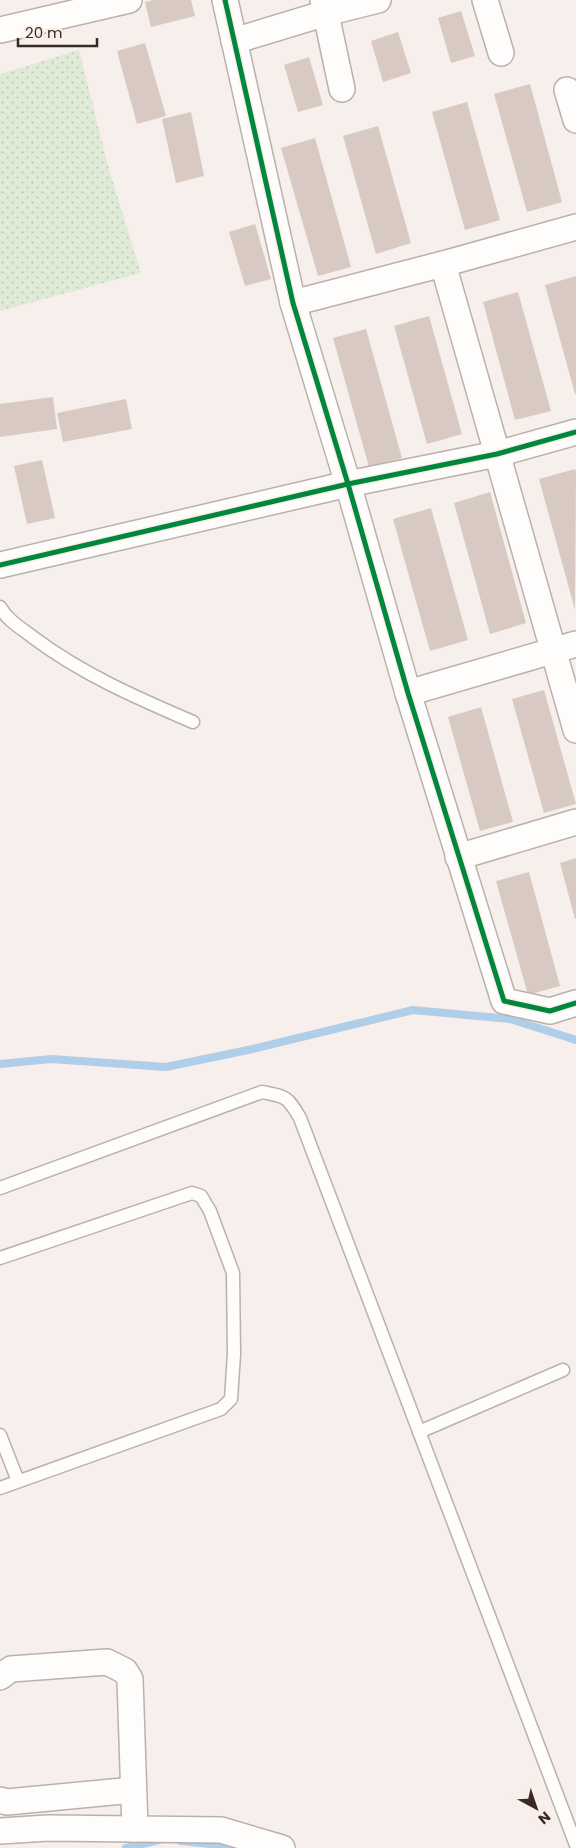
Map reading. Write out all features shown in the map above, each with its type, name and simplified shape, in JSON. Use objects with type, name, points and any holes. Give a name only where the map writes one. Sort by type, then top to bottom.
[{"type":"street","points":[[0,30],[129,0]]},
{"type":"street","points":[[225,0],[293,303],[348,484],[408,693],[504,1001],[550,1011],[576,1003]]},
{"type":"street","points":[[234,40],[324,6],[378,0]]},
{"type":"street","points":[[485,0],[501,53]]},
{"type":"street","points":[[324,6],[342,89]]},
{"type":"street","points":[[567,90],[576,120]]},
{"type":"street","points":[[293,303],[576,227]]},
{"type":"street","points":[[443,264],[497,454],[565,647],[576,730]]},
{"type":"street","points":[[0,565],[348,484],[497,454],[576,432]]},
{"type":"street","points":[[408,693],[565,647]]},
{"type":"street","points":[[458,858],[576,822]]},
{"type":"street","points":[[0,1677],[11,1669],[107,1662],[125,1671],[130,1679],[134,1829]]},
{"type":"street","points":[[0,1800],[7,1802],[133,1790]]},
{"type":"street","points":[[0,1830],[48,1828],[221,1830],[282,1848]]},
{"type":"lane","points":[[0,607],[6,618],[52,651],[108,684],[192,722]]},
{"type":"lane","points":[[0,1188],[262,1092],[284,1096],[291,1103],[300,1118],[576,1844]]},
{"type":"lane","points":[[0,1258],[192,1193],[201,1196],[210,1211],[233,1272],[234,1354],[231,1399],[221,1409],[0,1488]]},
{"type":"lane","points":[[419,1432],[563,1370]]},
{"type":"lane","points":[[0,1435],[18,1481]]},
{"type":"green space","points":[[79,50],[109,169],[141,273],[0,311],[0,74]]},
{"type":"building","points":[[154,0],[191,0],[195,16],[151,27],[145,2]]},
{"type":"building","points":[[461,11],[475,56],[451,63],[438,18]]},
{"type":"building","points":[[398,32],[411,73],[383,82],[371,41]]},
{"type":"building","points":[[145,43],[166,116],[137,124],[117,51]]},
{"type":"building","points":[[309,57],[323,105],[298,112],[284,65]]},
{"type":"building","points":[[530,84],[562,202],[527,212],[494,94]]},
{"type":"building","points":[[467,102],[500,220],[465,230],[432,112]]},
{"type":"building","points":[[191,112],[204,176],[176,183],[162,119]]},
{"type":"building","points":[[378,126],[411,243],[376,254],[343,136]]},
{"type":"building","points":[[315,138],[351,267],[318,276],[281,148]]},
{"type":"building","points":[[255,224],[271,279],[245,286],[229,232]]},
{"type":"building","points":[[576,276],[576,394],[575,394],[545,285]]},
{"type":"building","points":[[518,292],[551,411],[515,420],[483,302]]},
{"type":"building","points":[[429,316],[462,434],[427,444],[394,326]]},
{"type":"building","points":[[366,329],[402,458],[369,467],[333,338]]},
{"type":"building","points":[[53,397],[57,429],[0,437],[0,404]]},
{"type":"building","points":[[126,399],[132,429],[63,442],[57,413]]},
{"type":"building","points":[[42,460],[55,518],[27,524],[14,466]]},
{"type":"building","points":[[575,469],[576,472],[575,610],[539,479]]},
{"type":"building","points":[[490,492],[526,623],[490,634],[454,503]]},
{"type":"building","points":[[431,508],[468,640],[430,651],[393,519]]},
{"type":"building","points":[[544,690],[576,804],[544,813],[512,699]]},
{"type":"building","points":[[481,707],[513,822],[480,831],[448,717]]},
{"type":"building","points":[[576,858],[576,919],[575,919],[560,863]]},
{"type":"building","points":[[529,872],[560,986],[528,995],[496,881]]},
{"type":"waterway","points":[[0,1064],[51,1059],[166,1067],[248,1050],[413,1010],[510,1019],[576,1040]]},
{"type":"waterway","points":[[126,1848],[159,1840]]},
{"type":"waterway","points":[[181,1841],[239,1847]]},
{"type":"cycle path","points":[[225,0],[293,303],[348,484],[408,693],[504,1001],[550,1011],[576,1003]]},
{"type":"cycle path","points":[[0,565],[348,484],[497,454],[576,432]]}]
